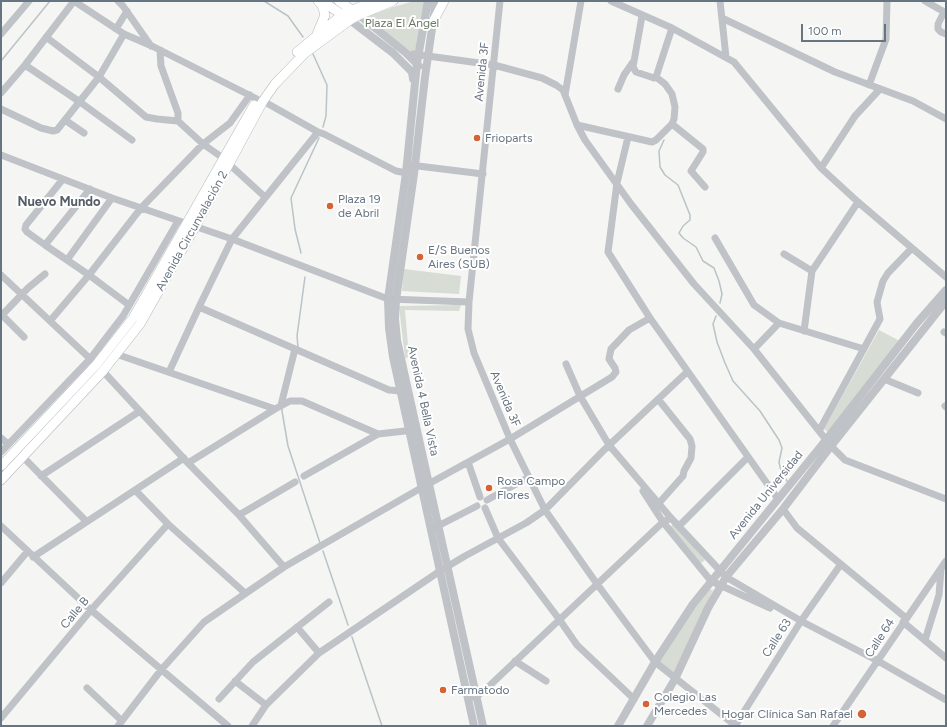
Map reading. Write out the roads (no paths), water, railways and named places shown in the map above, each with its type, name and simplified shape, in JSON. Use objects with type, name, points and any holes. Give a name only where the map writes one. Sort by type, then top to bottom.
[{"type":"main road","points":[[317,36],[324,16],[322,5],[318,1]]},
{"type":"main road","points":[[322,1],[346,17]]},
{"type":"main road","points":[[339,1],[356,12]]},
{"type":"main road","name":"Avenida Circunvalación 2","points":[[1,466],[48,409],[96,365],[116,354],[140,324],[226,161],[257,98],[271,80],[302,47],[346,17],[374,1]]},
{"type":"main road","name":"Avenida Circunvalación 2","points":[[356,12],[393,1]]},
{"type":"main road","points":[[434,20],[444,1]]},
{"type":"main road","name":"Avenida Circunvalación 2","points":[[257,98],[275,84],[305,53],[346,17]]},
{"type":"main road","name":"Avenida Circunvalación 2","points":[[1,480],[22,457],[133,318],[191,225]]},
{"type":"street","points":[[1,34],[29,1]]},
{"type":"street","points":[[1,93],[25,65],[74,1],[124,34],[152,46],[257,98],[318,132],[396,171],[410,174]]},
{"type":"street","name":"Avenida 4 Bella Vista","points":[[411,165],[415,84],[428,1]]},
{"type":"street","name":"Avenida 4 Bella Vista","points":[[436,1],[411,165],[389,328],[392,356],[404,390],[434,528],[447,567],[468,698],[474,726]]},
{"type":"street","name":"Avenida 3F","points":[[500,1],[469,302],[468,329],[474,353],[510,439],[545,510],[597,584],[655,662],[735,726]]},
{"type":"street","points":[[565,95],[581,1]]},
{"type":"street","points":[[611,1],[672,28],[726,56],[734,62],[821,168],[858,202],[946,277]]},
{"type":"street","points":[[720,1],[726,56]]},
{"type":"street","points":[[869,85],[886,39],[887,1]]},
{"type":"street","points":[[924,1],[945,12],[938,24],[938,29],[946,34]]},
{"type":"street","points":[[116,29],[124,5]]},
{"type":"street","points":[[124,5],[152,46]]},
{"type":"street","points":[[356,12],[406,54],[418,59],[428,57],[494,65],[542,78],[563,90],[577,125],[585,140],[631,204],[694,284],[754,349],[828,443],[845,460],[946,499]]},
{"type":"street","points":[[577,125],[654,142],[672,124],[675,107],[672,94],[665,84],[656,77],[636,72],[633,67],[642,16]]},
{"type":"street","name":"Avenida 4 Bella Vista","points":[[346,17],[406,64],[412,72],[415,84]]},
{"type":"street","points":[[722,18],[835,72],[913,101],[946,119]]},
{"type":"street","points":[[656,77],[672,28]]},
{"type":"street","points":[[1,109],[41,128],[53,131],[57,130],[99,77],[124,34]]},
{"type":"street","points":[[46,37],[99,77],[146,117],[178,121],[202,144],[226,161],[265,197]]},
{"type":"street","points":[[160,50],[161,66],[178,113],[178,121]]},
{"type":"street","points":[[418,59],[425,77]]},
{"type":"street","points":[[618,89],[624,75],[634,60]]},
{"type":"street","points":[[25,65],[80,102],[132,140]]},
{"type":"street","points":[[821,168],[855,116],[880,89]]},
{"type":"street","points":[[50,321],[89,275],[141,208],[202,144],[230,123],[257,98]]},
{"type":"street","points":[[65,120],[84,133]]},
{"type":"street","points":[[672,124],[704,150],[691,171],[705,187]]},
{"type":"street","points":[[169,372],[232,239],[318,132]]},
{"type":"street","points":[[628,137],[617,183],[608,252],[650,318],[687,372],[778,499]]},
{"type":"street","points":[[1,154],[112,198],[232,239],[392,300],[469,302]]},
{"type":"street","points":[[411,165],[483,174]]},
{"type":"street","points":[[63,179],[26,225],[25,229],[27,232],[129,305]]},
{"type":"street","points":[[45,245],[90,189]]},
{"type":"street","points":[[67,260],[112,198]]},
{"type":"street","points":[[804,331],[812,271],[858,202]]},
{"type":"street","points":[[96,365],[178,221]]},
{"type":"street","points":[[715,238],[754,305],[779,323],[864,349]]},
{"type":"street","points":[[819,432],[880,319],[877,302],[883,281],[888,273],[912,248]]},
{"type":"street","points":[[784,254],[812,271]]},
{"type":"street","points":[[24,337],[2,315],[44,274]]},
{"type":"street","points":[[1,275],[96,365],[239,515],[284,567]]},
{"type":"street","name":"Avenida Universidad","points":[[648,726],[675,679],[708,608],[726,577],[783,508],[828,443],[917,323],[946,290]]},
{"type":"street","name":"Avenida Universidad","points":[[618,726],[655,662],[693,604],[778,499],[884,379],[946,301]]},
{"type":"street","points":[[199,307],[389,390],[404,390]]},
{"type":"street","points":[[123,316],[123,331]]},
{"type":"street","points":[[87,688],[120,723],[161,670],[204,622],[284,567],[424,486],[510,439],[612,377],[616,372],[609,359],[611,350],[629,330],[650,318]]},
{"type":"street","points":[[754,349],[779,323]]},
{"type":"street","points":[[278,407],[295,349]]},
{"type":"street","points":[[116,354],[278,407]]},
{"type":"street","points":[[566,364],[580,396],[609,445],[671,518],[726,577],[801,621],[878,661],[946,700]]},
{"type":"street","points":[[252,726],[266,705],[319,653],[440,571],[526,523],[545,510],[609,445],[687,372]]},
{"type":"street","points":[[884,379],[918,393]]},
{"type":"street","points":[[658,400],[690,439],[692,446],[691,458],[683,476],[659,503]]},
{"type":"street","points":[[33,557],[135,490],[290,401],[302,401],[378,434]]},
{"type":"street","points":[[1,452],[48,409]]},
{"type":"street","points":[[41,476],[140,411]]},
{"type":"street","points":[[304,476],[378,434],[413,431]]},
{"type":"street","points":[[1,438],[8,444]]},
{"type":"street","points":[[22,457],[86,521]]},
{"type":"street","points":[[679,526],[748,457]]},
{"type":"street","points":[[468,462],[480,497]]},
{"type":"street","points":[[630,470],[663,522],[712,581],[801,621]]},
{"type":"street","points":[[487,500],[529,477]]},
{"type":"street","points":[[239,515],[295,482]]},
{"type":"street","points":[[135,490],[168,524],[245,593]]},
{"type":"street","points":[[480,497],[486,498],[487,500]]},
{"type":"street","points":[[477,506],[476,500],[480,497]]},
{"type":"street","points":[[485,508],[488,503],[487,500]]},
{"type":"street","points":[[434,528],[477,506],[479,508],[485,508]]},
{"type":"street","points":[[485,508],[498,538],[577,645],[634,699]]},
{"type":"street","points":[[783,508],[797,528],[841,564],[946,658]]},
{"type":"street","points":[[468,698],[477,696],[663,522],[671,518]]},
{"type":"street","name":"Calle B","points":[[1,718],[91,610],[168,524]]},
{"type":"street","points":[[1,526],[27,552],[91,610],[228,726]]},
{"type":"street","name":"Avenida 4 Bella Vista","points":[[434,528],[440,571],[477,696],[483,726]]},
{"type":"street","points":[[1,583],[27,552]]},
{"type":"street","name":"Calle 64","points":[[833,726],[946,561]]},
{"type":"street","name":"Calle 63","points":[[735,726],[801,621],[841,564]]},
{"type":"street","points":[[925,640],[939,595],[941,568]]},
{"type":"street","points":[[219,699],[253,662],[329,602]]},
{"type":"street","points":[[297,627],[319,653]]},
{"type":"street","points":[[515,661],[546,681]]},
{"type":"street","points":[[235,681],[266,705]]},
{"type":"waterway","points":[[1,61],[50,1]]},
{"type":"waterway","points":[[264,1],[288,16],[303,37]]},
{"type":"waterway","points":[[313,54],[327,85],[326,116],[323,127]]},
{"type":"waterway","points":[[301,253],[295,229],[291,198],[319,138]]},
{"type":"waterway","points":[[664,140],[659,151],[660,167],[665,175],[678,185],[690,215],[690,220],[683,226],[679,233],[683,238],[696,247],[703,261],[714,268],[722,294],[720,303]]},
{"type":"waterway","points":[[298,347],[297,336],[305,277]]},
{"type":"waterway","points":[[716,316],[713,324],[717,342],[725,363],[733,381],[760,411],[779,440],[782,448],[779,462],[781,471],[787,481]]},
{"type":"waterway","points":[[282,408],[288,446],[320,543]]},
{"type":"waterway","points":[[323,551],[348,625]]},
{"type":"waterway","points":[[352,637],[382,726]]},
{"type":"place","name":"Frioparts","points":[[477,138]]},
{"type":"place","name":"Plaza 19 de Abril","points":[[330,206]]},
{"type":"place","name":"E/S Buenos Aires (SUB)","points":[[420,257]]},
{"type":"place","name":"Rosa Campo Flores","points":[[489,488]]},
{"type":"place","name":"Farmatodo","points":[[443,690]]},
{"type":"place","name":"Colegio Las Mercedes","points":[[646,704]]},
{"type":"place","name":"Hogar Clínica San Rafael","points":[[862,714]]},
{"type":"district","name":"Nuevo Mundo","points":[[59,202]]},
{"type":"park label","name":"Plaza El Ángel","points":[[402,23]]}]
